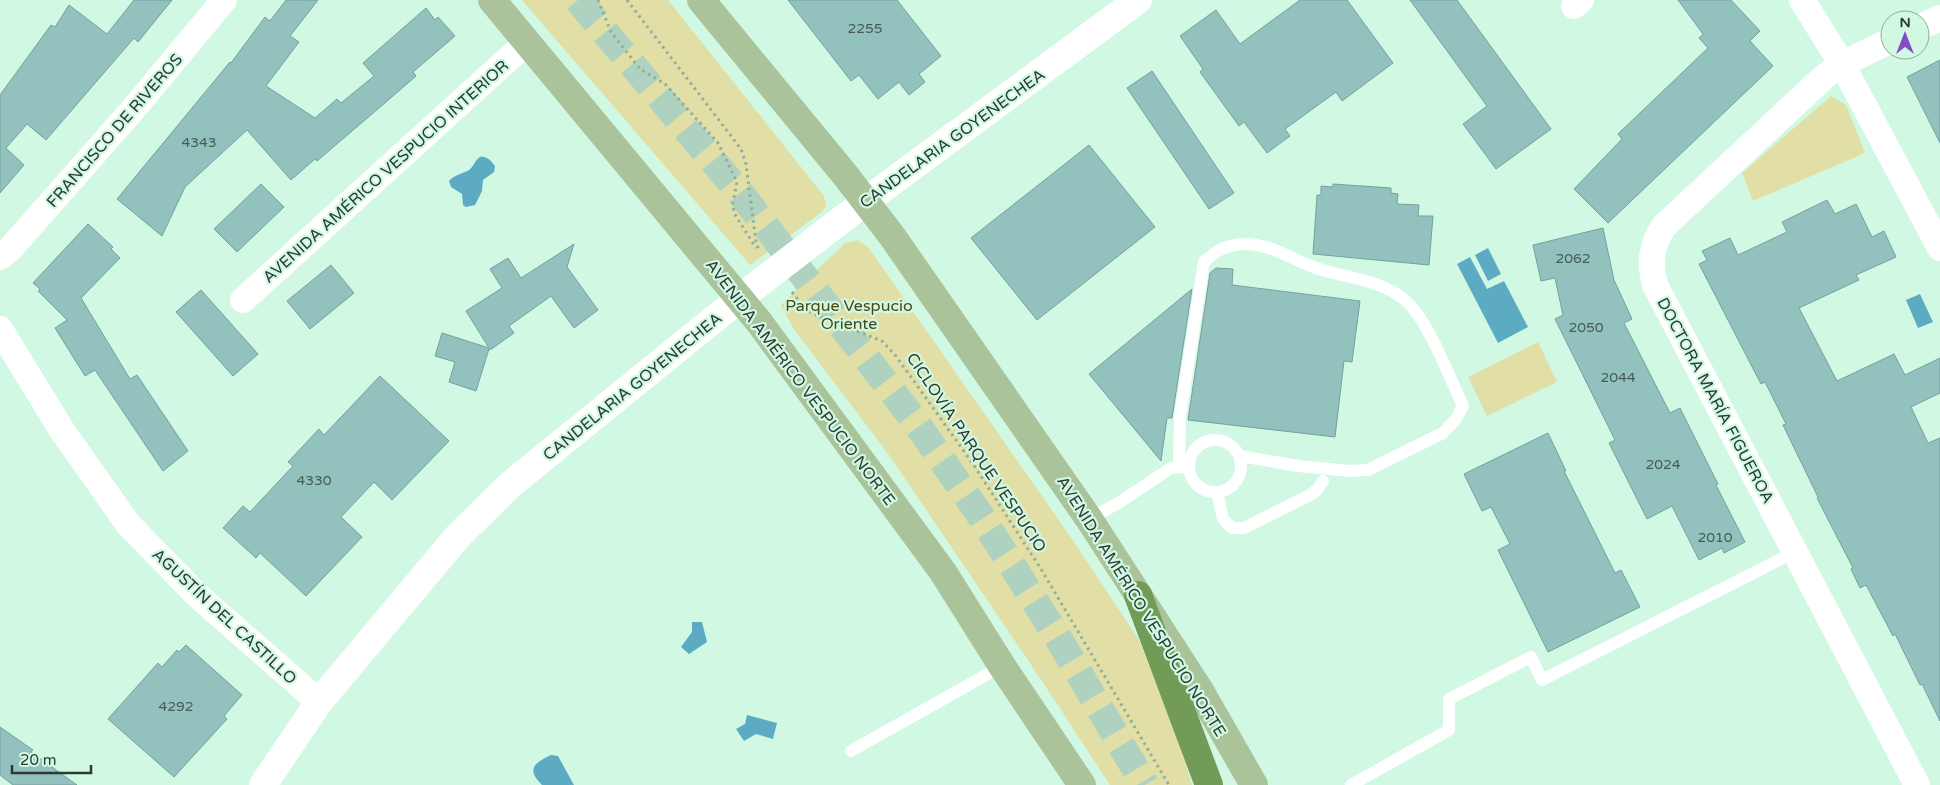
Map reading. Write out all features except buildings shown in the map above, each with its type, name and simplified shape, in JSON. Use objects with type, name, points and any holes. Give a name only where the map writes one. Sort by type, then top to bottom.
[{"type":"highway","points":[[1138,595],[1209,785]]},
{"type":"main road","name":"AVENIDA AMÉRICO VESPUCIO NORTE","points":[[492,0],[740,298],[872,473],[943,572],[1002,666],[1082,785]]},
{"type":"main road","name":"AVENIDA AMÉRICO VESPUCIO NORTE","points":[[701,0],[866,201],[1090,519],[1199,689],[1254,785]]},
{"type":"street","name":"FRANCISCO DE RIVEROS","points":[[0,257],[11,248],[136,106],[224,0]]},
{"type":"street","name":"CANDELARIA GOYENECHEA","points":[[263,785],[319,702],[458,536],[510,485],[740,298],[767,262],[866,201],[1138,0]]},
{"type":"street","points":[[1802,0],[1842,64],[1940,248]]},
{"type":"street","name":"AVENIDA AMÉRICO VESPUCIO INTERIOR","points":[[243,300],[527,42]]},
{"type":"street","name":"DOCTORA MARÍA FIGUEROA","points":[[1880,46],[1842,64],[1824,77],[1664,226],[1657,237],[1651,261],[1655,285],[1917,785]]},
{"type":"street","name":"AGUSTÍN DEL CASTILLO","points":[[0,329],[61,429],[128,524],[197,595],[319,702]]},
{"type":"lane","points":[[1184,467],[1194,450],[1201,444],[1209,440],[1218,440],[1227,442],[1235,448],[1240,456],[1241,472],[1238,480],[1232,486],[1217,492],[1201,488],[1184,467],[1180,416],[1204,262],[1220,248],[1244,244],[1263,246],[1318,269],[1377,284],[1404,299],[1421,318],[1463,406],[1456,419],[1443,433],[1368,470],[1298,466],[1240,456]]},
{"type":"lane","points":[[1090,519],[1171,468],[1184,467]]},
{"type":"lane","points":[[1217,492],[1223,519],[1232,528],[1244,528],[1310,495],[1317,490],[1323,481]]},
{"type":"lane","points":[[1351,785],[1449,730],[1449,699],[1531,657],[1542,680],[1795,552]]},
{"type":"lane","points":[[851,751],[1002,666]]},
{"type":"path","points":[[598,0],[611,32],[640,69],[665,84],[718,143],[736,182],[733,203],[734,213],[767,262]]},
{"type":"path","name":"CICLOVÍA PARQUE VESPUCIO","points":[[627,0],[741,149],[746,164],[756,242],[767,262],[805,309],[882,341],[896,356],[973,464],[1036,561],[1170,785]]},
{"type":"green space","name":"Parque Vespucio Oriente","points":[[522,0],[668,0],[824,196],[826,206],[823,211],[750,265]]},
{"type":"green space","points":[[1831,96],[1846,105],[1865,153],[1753,201],[1742,173]]},
{"type":"green space","name":"Parque Vespucio Oriente","points":[[858,240],[868,247],[1072,539],[1139,640],[1177,736],[1192,785],[1110,785],[889,455],[793,328],[781,305],[845,243]]},
{"type":"green space","points":[[1538,342],[1557,382],[1487,416],[1468,377]]},
{"type":"water","points":[[480,157],[487,158],[492,162],[495,166],[494,172],[483,180],[482,191],[475,205],[466,207],[463,205],[462,194],[451,187],[449,181],[469,170]]},
{"type":"water","points":[[1488,248],[1501,274],[1488,281],[1475,255]]},
{"type":"water","points":[[1470,257],[1487,289],[1504,281],[1528,327],[1498,343],[1457,264]]},
{"type":"water","points":[[1920,294],[1933,322],[1918,328],[1906,300]]},
{"type":"water","points":[[692,622],[702,622],[707,642],[689,654],[681,647],[692,632]]},
{"type":"water","points":[[747,715],[777,723],[773,739],[756,734],[744,741],[736,729],[745,724]]},
{"type":"water","points":[[551,755],[558,756],[574,785],[542,785],[537,779],[533,771],[534,767]]},
{"type":"tunnel","points":[[578,0],[745,199],[917,424],[980,515],[1057,636],[1145,785]]}]
